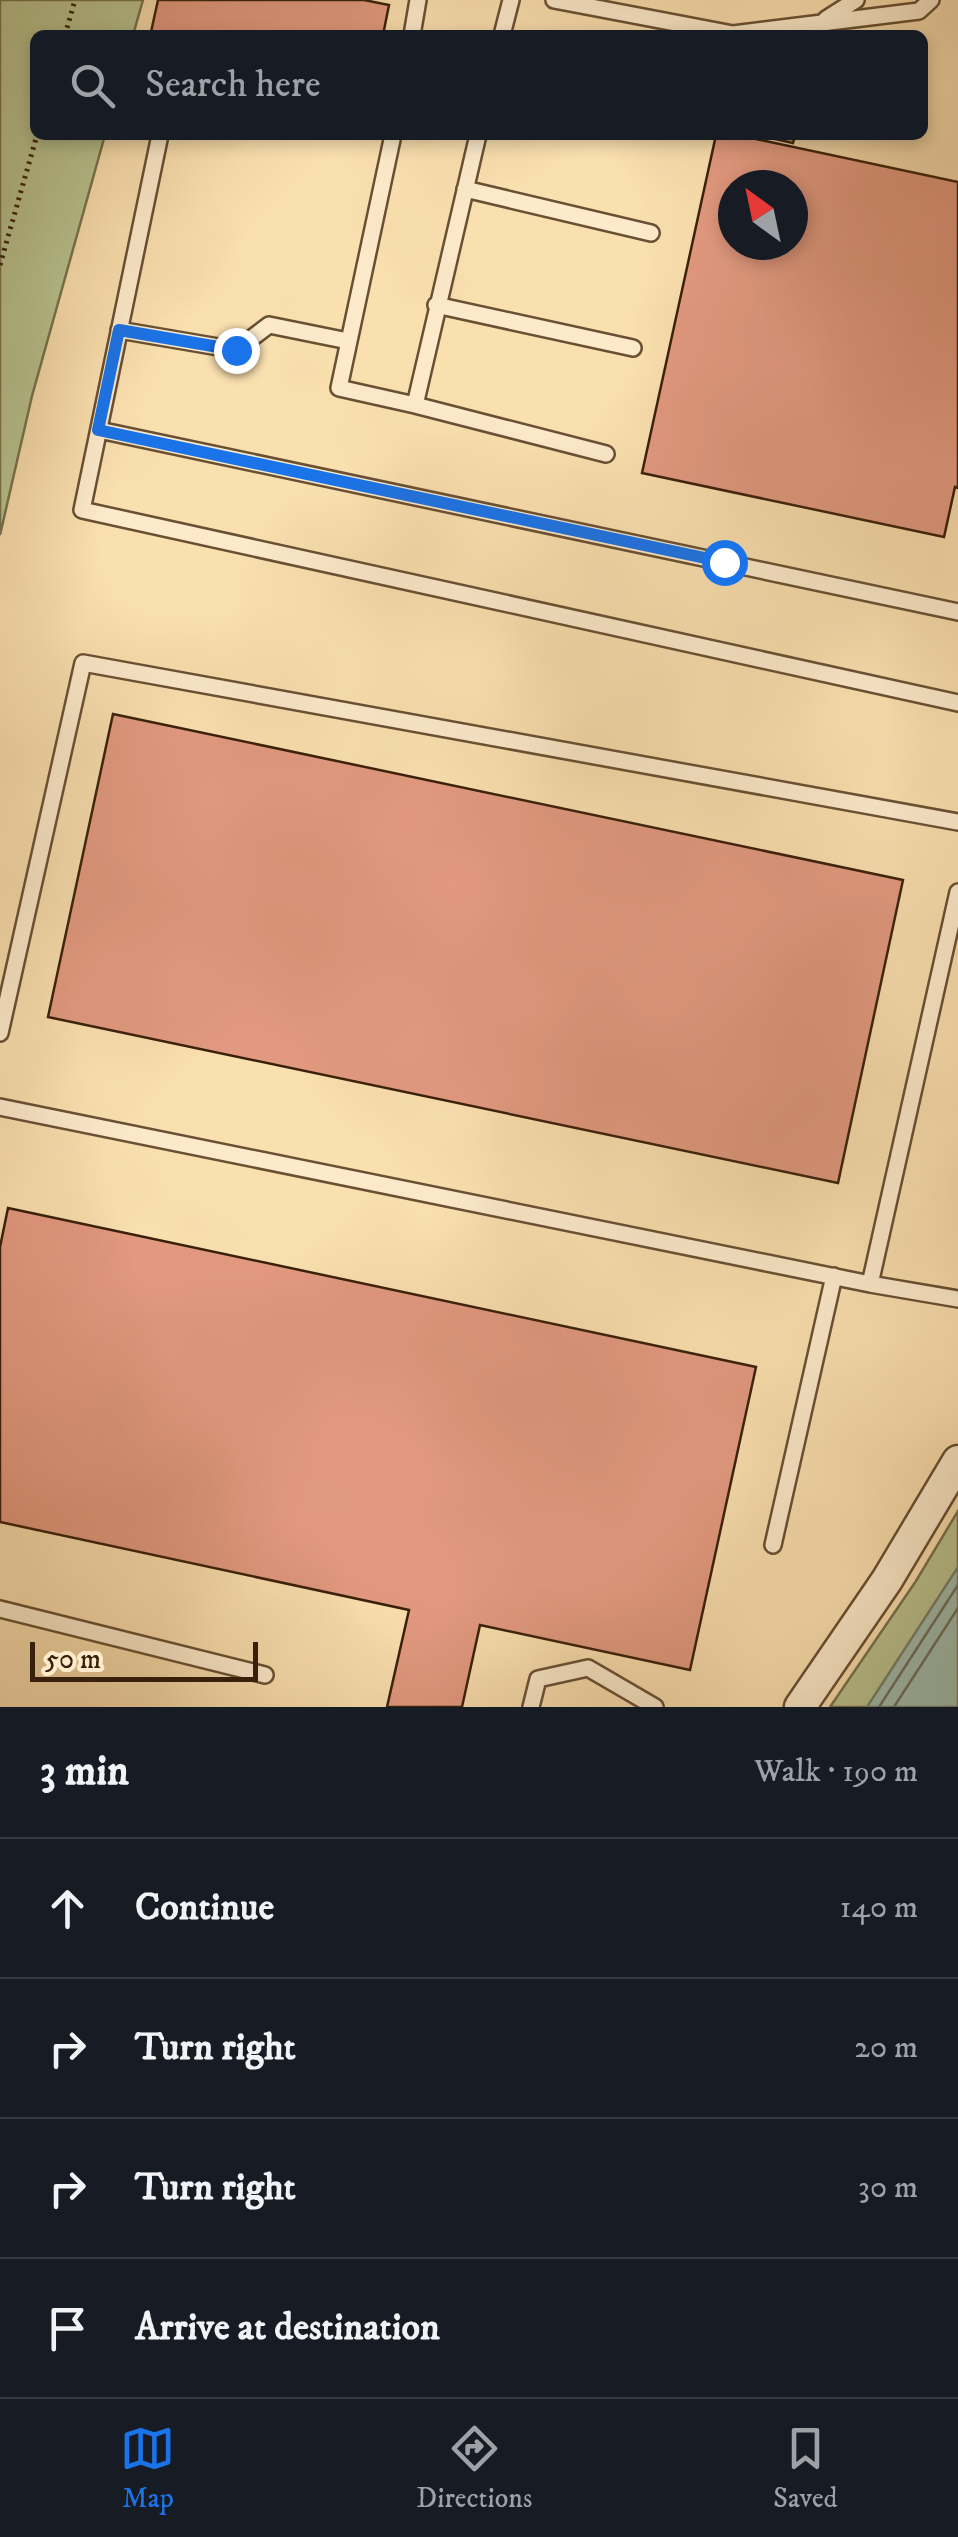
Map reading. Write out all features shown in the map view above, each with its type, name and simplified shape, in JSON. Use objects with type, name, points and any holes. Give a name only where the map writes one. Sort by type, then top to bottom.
[{"type":"street","points":[[800,1707],[887,1580],[958,1462]]},
{"type":"lane","points":[[413,30],[418,0]]},
{"type":"lane","points":[[503,30],[511,0]]},
{"type":"lane","points":[[554,0],[712,30]]},
{"type":"lane","points":[[822,21],[856,0]]},
{"type":"lane","points":[[760,30],[918,11],[932,0]]},
{"type":"lane","points":[[159,140],[82,510],[958,703]]},
{"type":"lane","points":[[393,140],[338,388],[606,454]]},
{"type":"lane","points":[[415,405],[477,140]]},
{"type":"lane","points":[[464,190],[651,233]]},
{"type":"lane","points":[[436,305],[633,348]]},
{"type":"lane","points":[[119,330],[236,350],[270,324],[348,341]]},
{"type":"lane","points":[[98,430],[958,612]]},
{"type":"lane","points":[[0,1033],[83,663],[958,822]]},
{"type":"lane","points":[[870,1284],[958,892]]},
{"type":"lane","points":[[0,1107],[958,1299]]},
{"type":"lane","points":[[773,1545],[834,1276]]},
{"type":"lane","points":[[0,1609],[265,1675]]},
{"type":"lane","points":[[532,1707],[538,1679],[588,1668],[656,1707]]},
{"type":"path","points":[[66,30],[75,0]]},
{"type":"path","points":[[0,265],[36,140]]},
{"type":"green space","points":[[0,0],[143,0],[134,30],[30,30],[30,140],[104,140],[32,396],[0,535]]},
{"type":"green space","points":[[958,1511],[958,1707],[830,1707],[916,1581]]},
{"type":"water","points":[[958,1567],[958,1707],[867,1707]]},
{"type":"building","points":[[158,0],[364,0],[389,5],[384,30],[151,30]]},
{"type":"building","points":[[715,140],[761,140],[958,182],[958,488],[955,487],[944,537],[642,473]]},
{"type":"building","points":[[113,714],[903,880],[838,1183],[48,1017]]},
{"type":"building","points":[[8,1208],[756,1367],[690,1670],[480,1625],[462,1707],[387,1707],[409,1610],[0,1522],[0,1247]]},
{"type":"route","points":[[236,350],[119,330],[98,430],[724,562]]}]
